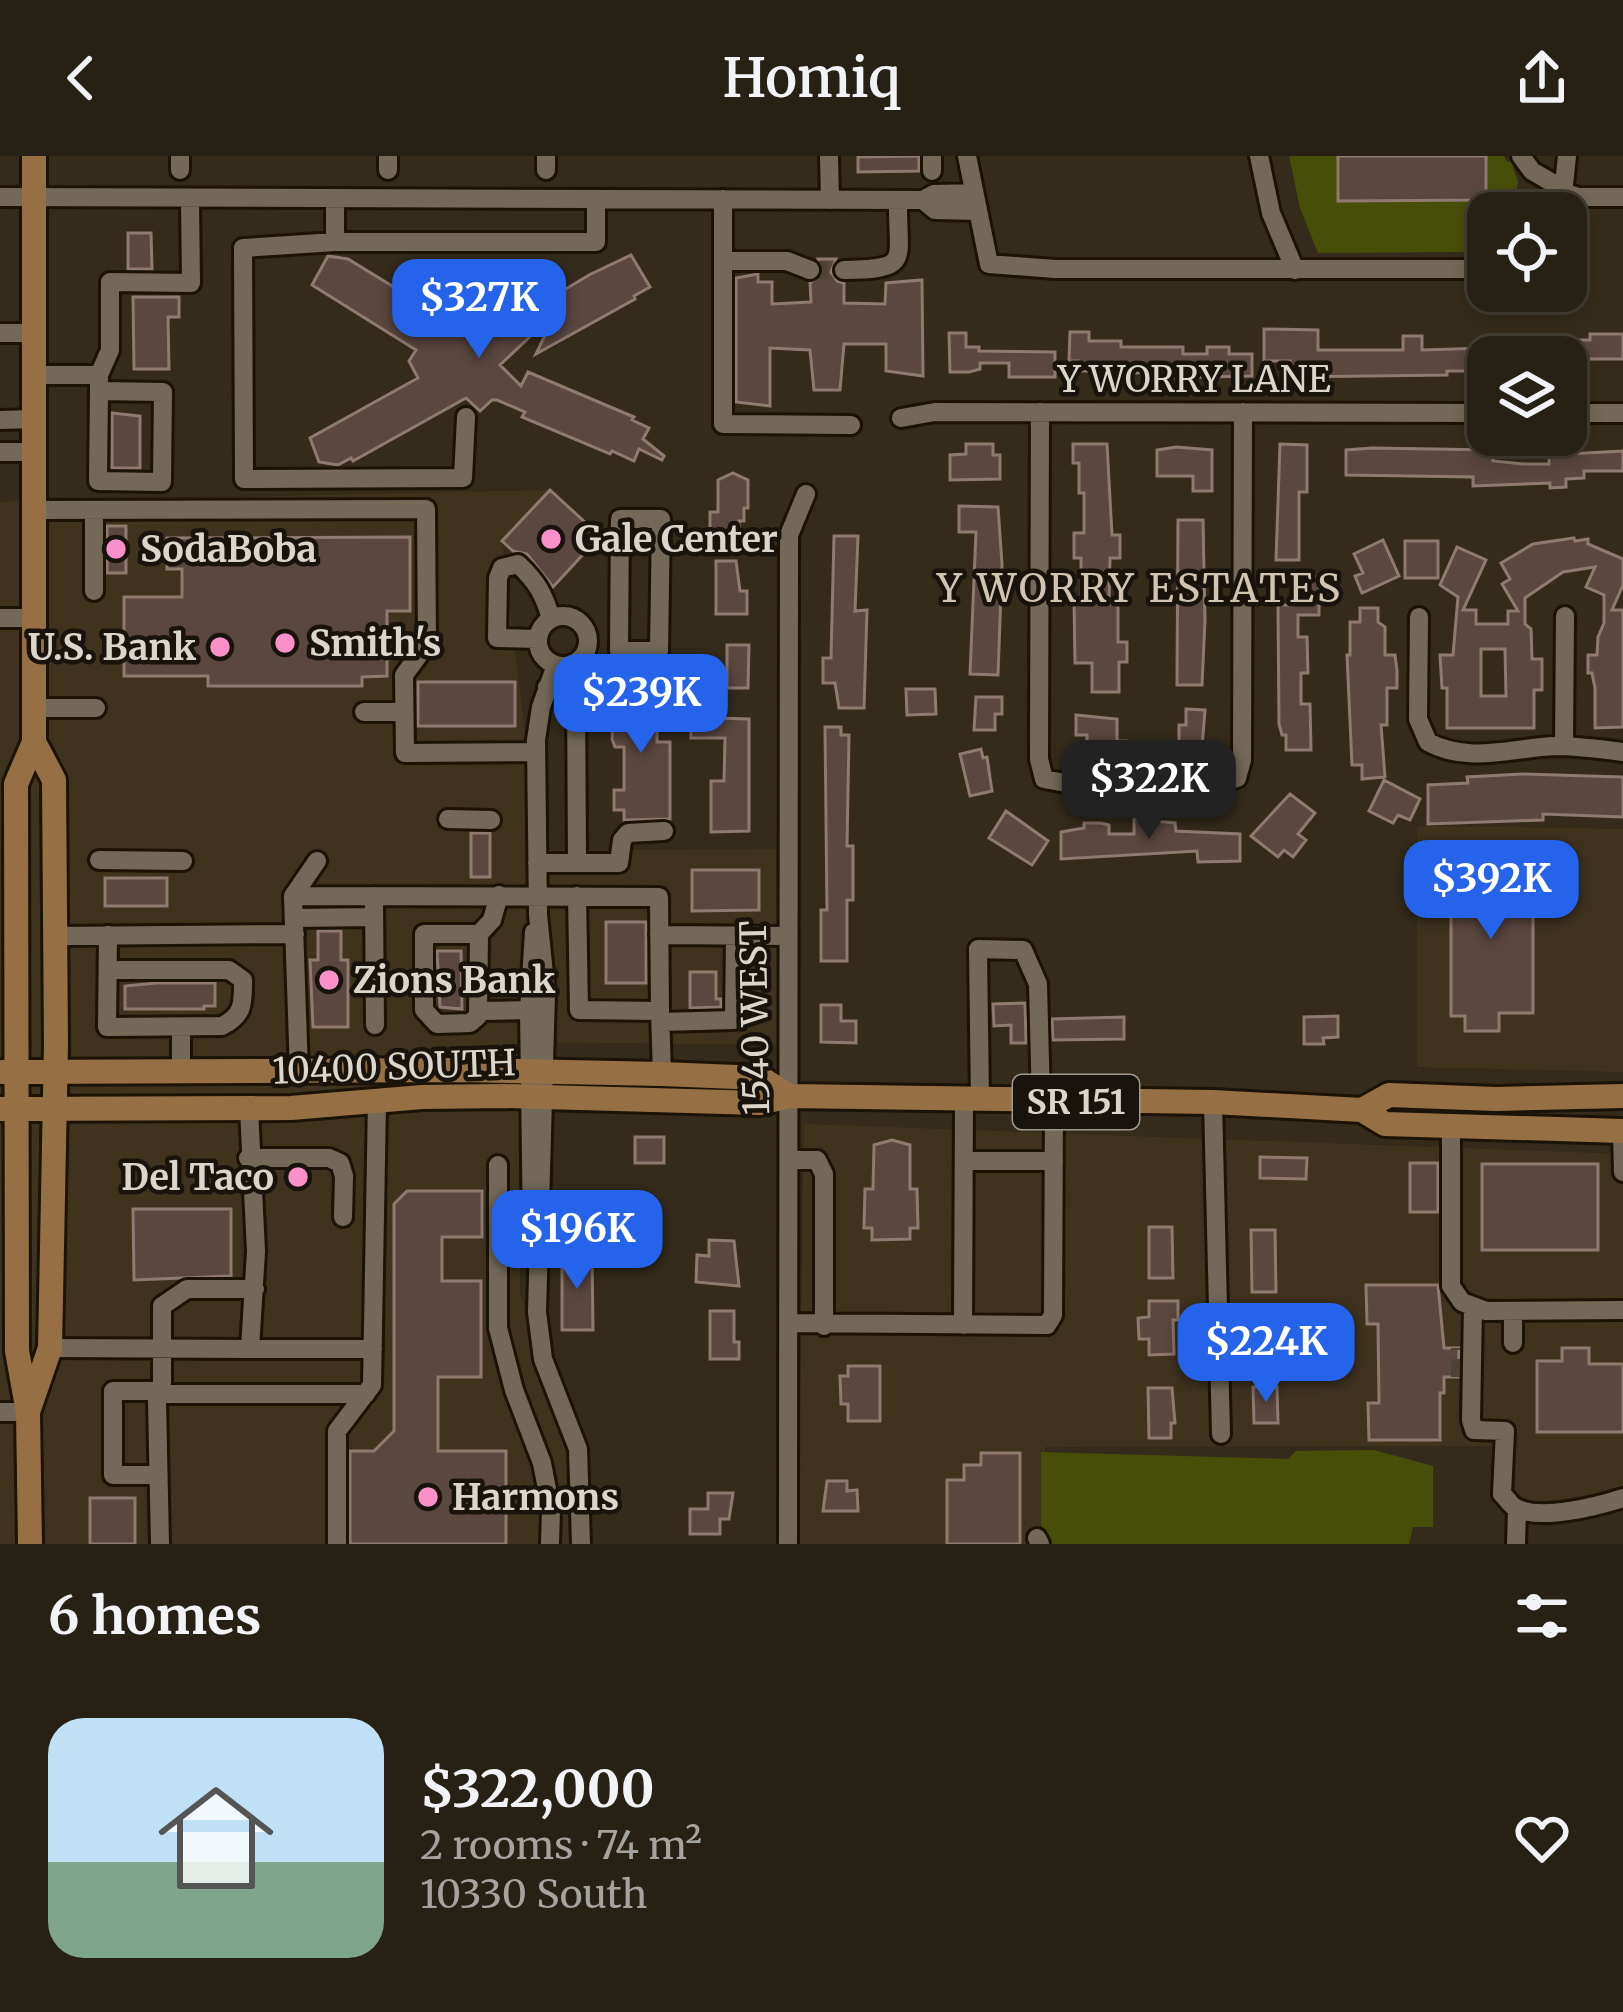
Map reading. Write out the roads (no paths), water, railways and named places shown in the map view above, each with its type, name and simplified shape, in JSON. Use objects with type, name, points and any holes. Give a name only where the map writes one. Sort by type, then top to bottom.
[{"type":"main road","points":[[30,1544],[28,1412],[17,1351],[8,1246],[8,1072],[16,784],[34,742],[34,156]]},
{"type":"main road","points":[[28,1412],[50,1348],[56,936],[54,780],[34,742]]},
{"type":"main road","name":"10400 SOUTH","points":[[8,1072],[299,1073],[537,1084],[760,1102],[789,1096]]},
{"type":"main road","name":"10400 SOUTH","points":[[8,1109],[248,1108],[662,1074],[750,1077],[770,1081],[789,1096]]},
{"type":"main road","name":"SR 151","points":[[1362,1110],[1389,1095],[1623,1096]]},
{"type":"main road","name":"SR 151","points":[[789,1096],[1213,1102],[1362,1110],[1385,1124],[1623,1131]]},
{"type":"street","points":[[829,156],[830,200]]},
{"type":"street","points":[[967,156],[989,264],[1012,268],[1467,269]]},
{"type":"street","points":[[1259,156],[1271,213],[1295,270]]},
{"type":"street","points":[[1522,156],[1556,192]]},
{"type":"street","points":[[1563,192],[1567,156]]},
{"type":"street","points":[[0,197],[923,200],[934,194],[976,202]]},
{"type":"street","points":[[1587,197],[1623,197]]},
{"type":"street","points":[[34,375],[99,383],[163,392],[162,482],[98,481],[99,383],[110,350],[110,282],[190,283],[190,198]]},
{"type":"street","points":[[334,242],[335,199]]},
{"type":"street","points":[[466,417],[463,478],[244,479],[243,248],[334,242],[596,242],[596,199]]},
{"type":"street","points":[[723,200],[723,424],[851,425]]},
{"type":"street","points":[[844,270],[886,269],[894,264],[898,200]]},
{"type":"street","points":[[723,261],[787,261],[810,270]]},
{"type":"street","points":[[0,333],[34,333]]},
{"type":"street","name":"Y WORRY LANE","points":[[902,418],[935,412],[1467,413]]},
{"type":"street","points":[[1040,412],[1039,759],[1044,779],[1216,784],[1237,778],[1242,760],[1243,412]]},
{"type":"street","points":[[1587,413],[1623,413]]},
{"type":"street","points":[[0,420],[34,419]]},
{"type":"street","points":[[0,452],[34,452]]},
{"type":"street","name":"1540 WEST","points":[[788,1544],[789,535],[806,494]]},
{"type":"street","points":[[34,510],[426,509],[427,644],[404,675],[405,753],[536,752]]},
{"type":"street","points":[[94,510],[94,591]]},
{"type":"street","points":[[620,519],[661,519],[659,651],[619,651],[619,638],[620,519]]},
{"type":"street","points":[[538,639],[497,638],[497,578],[502,568],[518,564],[536,582],[551,619]]},
{"type":"street","points":[[560,616],[578,622],[587,638],[575,663],[556,664],[541,653],[538,639],[551,619],[560,616]]},
{"type":"street","points":[[1564,746],[1565,616]]},
{"type":"street","points":[[1419,617],[1418,719],[1423,739],[1439,748],[1473,753],[1564,746],[1623,752]]},
{"type":"street","points":[[0,618],[34,618]]},
{"type":"street","points":[[587,638],[619,638]]},
{"type":"street","points":[[556,664],[538,722],[536,752],[538,905],[530,965],[538,1010],[537,1084],[529,1202],[537,1258],[538,1335],[578,1449],[581,1544]]},
{"type":"street","points":[[547,687],[575,687],[577,862]]},
{"type":"street","points":[[34,708],[96,708]]},
{"type":"street","points":[[364,712],[404,712]]},
{"type":"street","points":[[448,819],[491,820]]},
{"type":"street","points":[[538,863],[619,863],[622,840],[628,833],[664,831]]},
{"type":"street","points":[[99,860],[183,861]]},
{"type":"street","points":[[299,1073],[293,896],[317,861]]},
{"type":"street","points":[[293,896],[499,896],[538,905],[578,896],[659,897],[662,1074]]},
{"type":"street","points":[[374,896],[375,1025]]},
{"type":"street","points":[[479,934],[424,934],[427,1017],[437,1024],[470,1023],[479,1011],[479,934],[492,920],[499,896]]},
{"type":"street","points":[[578,896],[579,1010]]},
{"type":"street","points":[[56,936],[229,934],[374,917]]},
{"type":"street","points":[[108,934],[107,1027],[223,1026],[243,1009],[243,980],[229,970],[108,970]]},
{"type":"street","points":[[229,934],[229,970]]},
{"type":"street","points":[[659,935],[787,936]]},
{"type":"street","points":[[479,1011],[579,1010],[734,1020],[735,936]]},
{"type":"street","points":[[789,1323],[824,1326],[1047,1325],[1052,1320],[1054,1161],[1038,984],[1023,950],[978,949],[972,1100],[964,1161],[963,1325]]},
{"type":"street","points":[[182,1027],[182,1073]]},
{"type":"street","points":[[337,1544],[337,1431],[372,1385],[376,1101]]},
{"type":"street","points":[[1213,1102],[1221,1434]]},
{"type":"street","points":[[248,1108],[255,1289],[250,1349]]},
{"type":"street","points":[[1450,1125],[1451,1286],[1462,1302],[1513,1311],[1623,1310]]},
{"type":"street","points":[[1623,1131],[1623,1172]]},
{"type":"street","points":[[248,1158],[329,1158],[340,1163],[343,1217]]},
{"type":"street","points":[[790,1160],[817,1160],[824,1174],[824,1326]]},
{"type":"street","points":[[964,1161],[1054,1161]]},
{"type":"street","points":[[497,1165],[497,1328],[542,1463],[551,1510],[550,1544]]},
{"type":"street","points":[[497,1259],[537,1258]]},
{"type":"street","points":[[160,1544],[162,1306],[187,1289],[255,1289]]},
{"type":"street","points":[[1473,1307],[1466,1343],[1466,1383],[1474,1430],[1505,1431],[1502,1494],[1517,1509],[1564,1512],[1623,1498]]},
{"type":"street","points":[[1513,1311],[1513,1343]]},
{"type":"street","points":[[50,1348],[373,1349]]},
{"type":"street","points":[[521,1405],[554,1388]]},
{"type":"street","points":[[158,1474],[113,1474],[113,1391],[366,1394]]},
{"type":"street","points":[[0,1412],[28,1412]]},
{"type":"street","points":[[1516,1544],[1517,1509]]},
{"type":"tunnel","points":[[810,270],[844,270]]},
{"type":"tunnel","points":[[1460,1348],[1460,1377]]},
{"type":"place","name":"Gale Center","points":[[551,539]]},
{"type":"place","name":"SodaBoba","points":[[116,549]]},
{"type":"place","name":"Smith's","points":[[285,643]]},
{"type":"place","name":"U.S. Bank","points":[[220,647]]},
{"type":"place","name":"Zions Bank","points":[[329,980]]},
{"type":"place","name":"Del Taco","points":[[298,1177]]},
{"type":"place","name":"Harmons","points":[[428,1497]]},
{"type":"district","name":"Y WORRY ESTATES","points":[[1140,588]]}]
